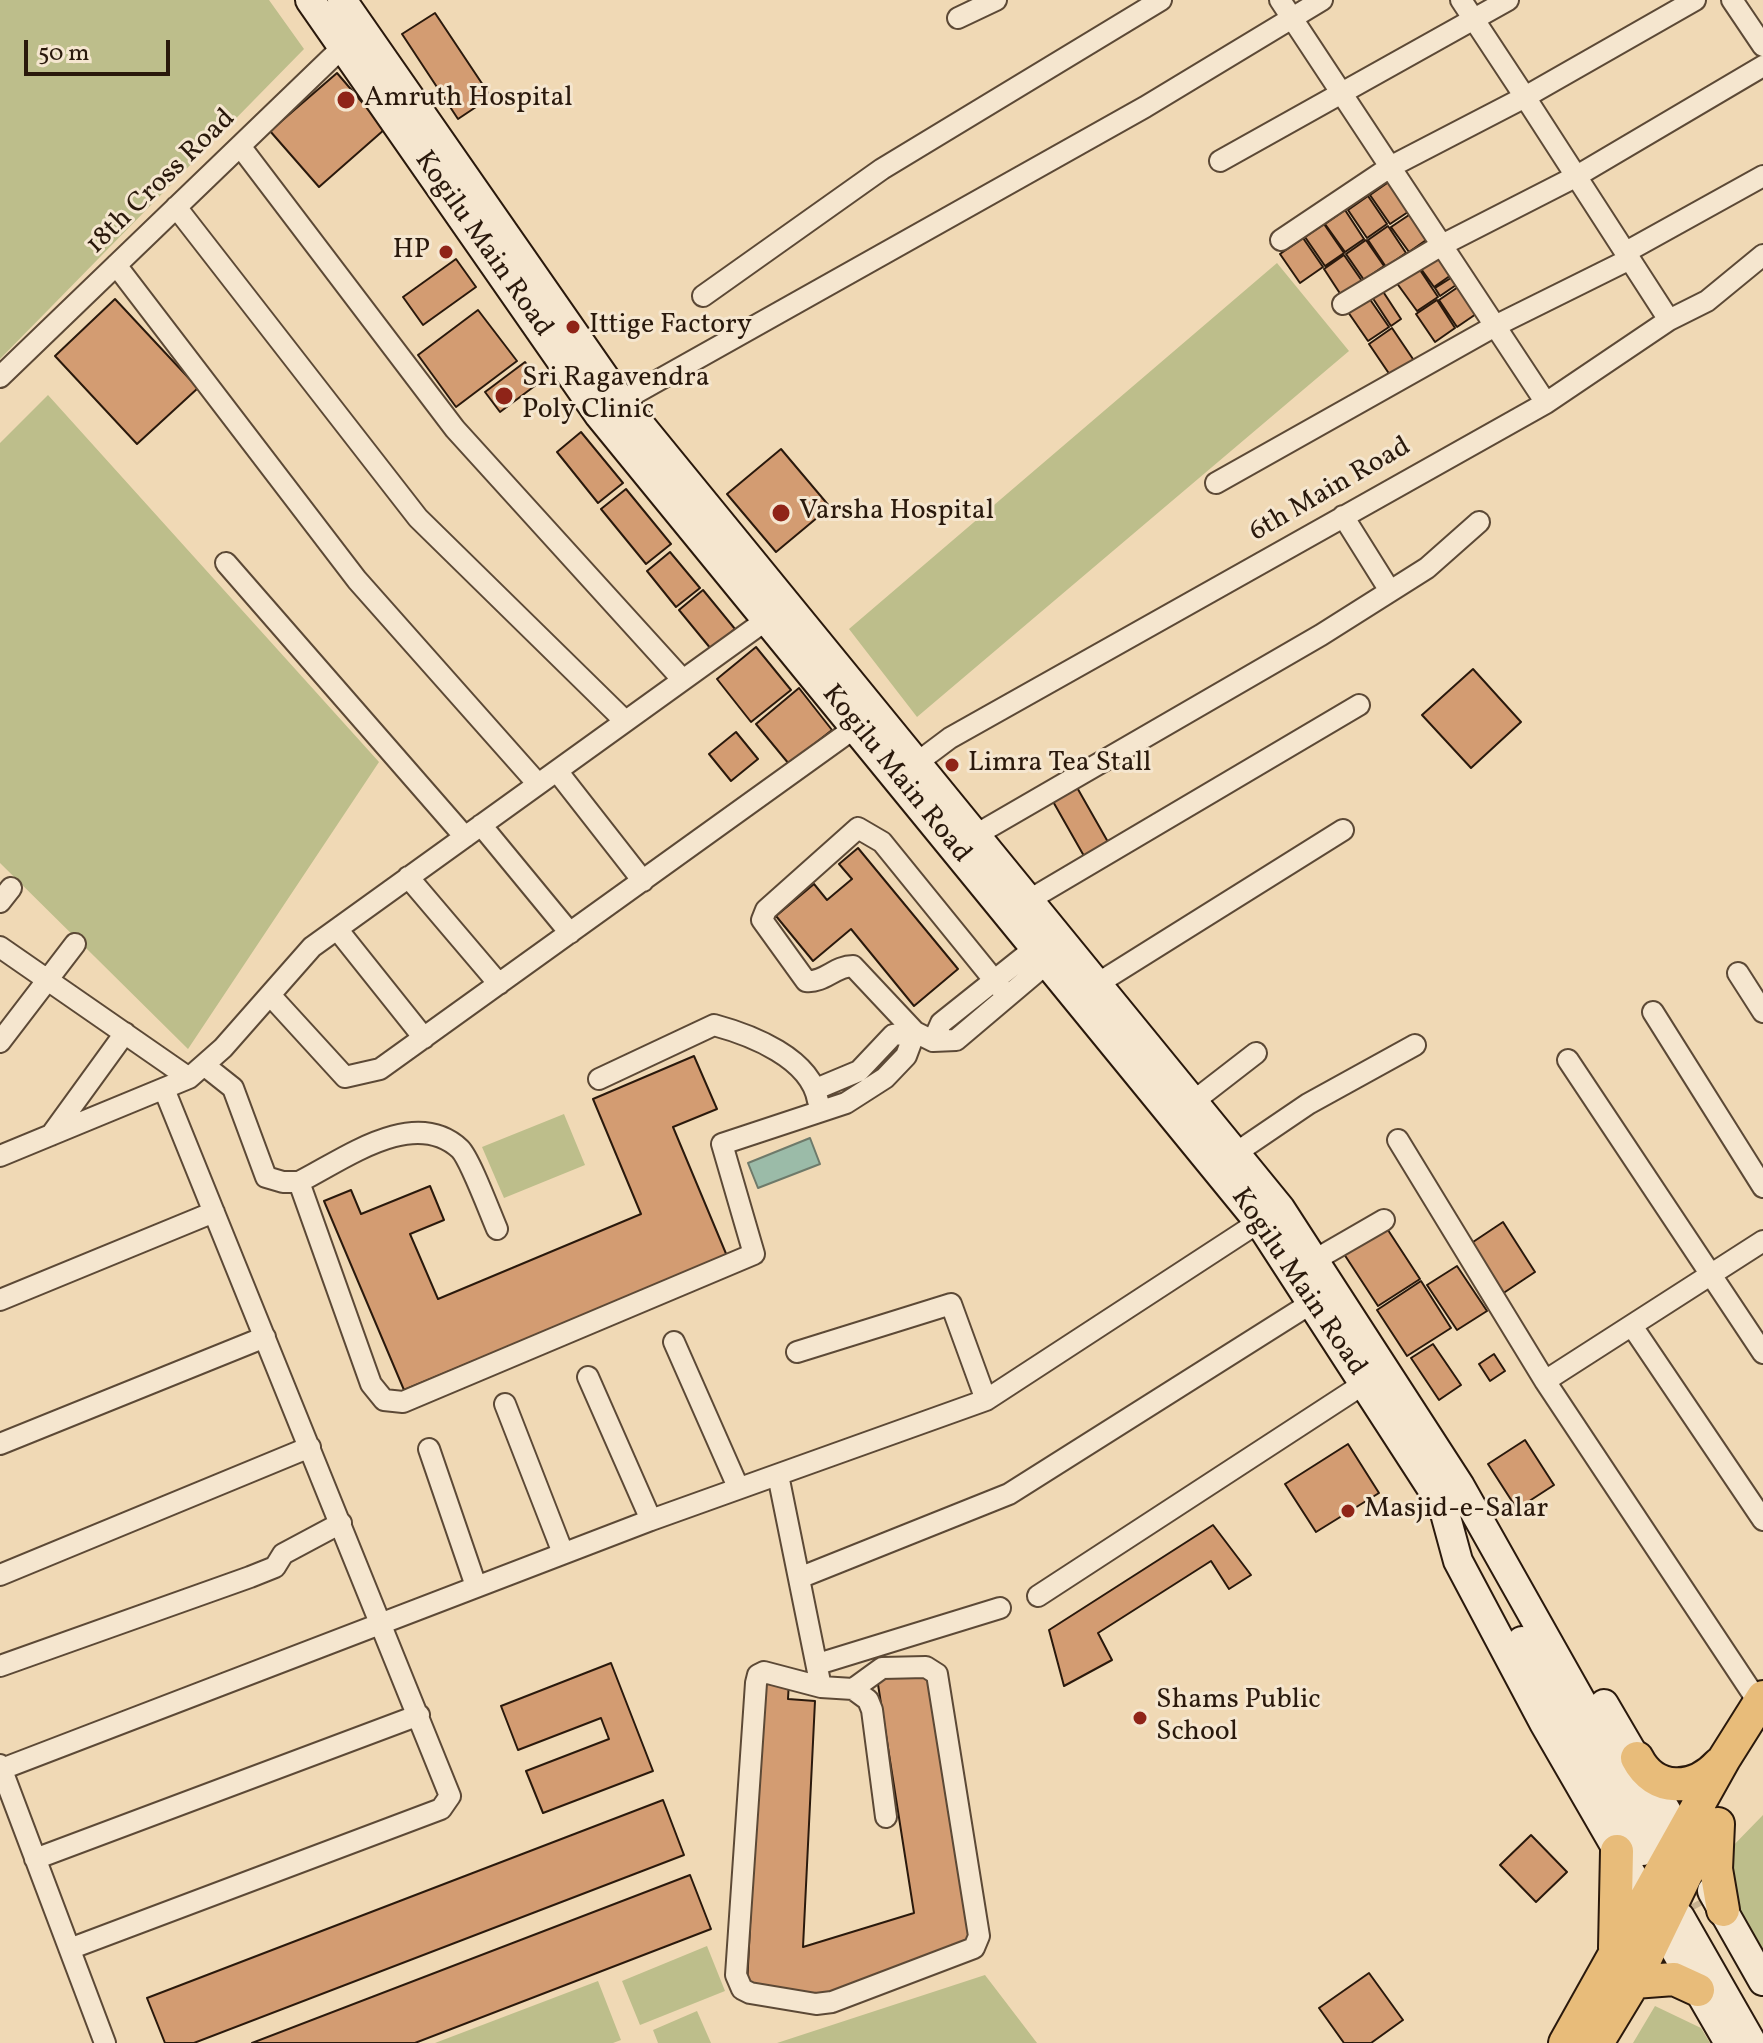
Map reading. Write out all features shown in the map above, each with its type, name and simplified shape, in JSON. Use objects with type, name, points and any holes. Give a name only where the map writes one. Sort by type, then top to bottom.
[{"type":"main road","name":"Kogilu Main Road","points":[[310,0],[353,37],[610,408],[778,612],[918,762],[965,841],[1041,955],[1227,1159],[1280,1208],[1313,1261],[1322,1296],[1365,1383],[1452,1496]]},
{"type":"main road","name":"Kogilu Main Road","points":[[342,0],[353,37]]},
{"type":"main road","name":"Kogilu Main Road","points":[[778,612],[856,727],[965,841],[1029,900],[1194,1101],[1259,1222],[1322,1296],[1452,1496],[1458,1561],[1659,1851]]},
{"type":"main road","points":[[1452,1496],[1509,1541],[1650,1775],[1680,1785],[1700,1780],[1724,1759]]},
{"type":"main road","points":[[1452,1496],[1659,1851],[1681,1913],[1752,2043]]},
{"type":"main road","points":[[1597,2043],[1622,1974],[1618,1926],[1659,1851],[1762,1711]]},
{"type":"main road","points":[[1565,2043],[1622,1974],[1681,1913],[1715,1849],[1725,1794],[1762,1711]]},
{"type":"main road","points":[[1637,1758],[1659,1851],[1681,1913],[1698,1990],[1729,2043]]},
{"type":"main road","points":[[1659,1851],[1725,1794]]},
{"type":"main road","points":[[1659,1851],[1681,1913],[1763,2024]]},
{"type":"main road","points":[[1681,1913],[1763,1981]]},
{"type":"main road","points":[[1622,1974],[1674,1979],[1698,1990]]},
{"type":"street","points":[[958,18],[996,0]]},
{"type":"street","points":[[703,296],[882,169],[1161,0]]},
{"type":"street","points":[[610,408],[1145,107],[1285,8],[1322,0]]},
{"type":"street","points":[[1461,0],[1669,320]]},
{"type":"street","points":[[1220,161],[1508,0]]},
{"type":"street","points":[[1281,240],[1390,167],[1525,97],[1695,0]]},
{"type":"street","points":[[1732,0],[1763,46]]},
{"type":"street","points":[[1285,8],[1546,403]]},
{"type":"street","name":"18th Cross Road","points":[[0,377],[353,37]]},
{"type":"street","points":[[1343,304],[1442,245],[1575,177],[1763,66]]},
{"type":"street","points":[[240,146],[455,429],[682,679]]},
{"type":"street","points":[[1216,483],[1628,255],[1763,176]]},
{"type":"street","points":[[176,207],[418,518],[625,721]]},
{"type":"street","name":"6th Main Road","points":[[918,762],[950,738],[1546,403],[1669,320],[1707,301],[1763,255]]},
{"type":"street","points":[[116,265],[357,580],[538,784]]},
{"type":"street","points":[[1343,516],[1390,591]]},
{"type":"street","points":[[965,841],[1321,635],[1427,568],[1479,522]]},
{"type":"street","points":[[226,563],[570,933]]},
{"type":"street","points":[[0,1156],[164,1089],[197,1071],[312,947],[778,612]]},
{"type":"street","points":[[1029,900],[1359,705]]},
{"type":"street","points":[[270,995],[345,1077],[380,1069],[856,727]]},
{"type":"street","points":[[557,771],[643,881]]},
{"type":"street","points":[[1000,988],[882,842],[858,828],[766,910],[762,920],[806,981],[815,982],[845,966],[853,966],[924,1037],[956,1040],[1000,988],[1041,955]]},
{"type":"street","points":[[1097,984],[1343,830]]},
{"type":"street","points":[[408,877],[499,984]]},
{"type":"street","points":[[337,929],[424,1038]]},
{"type":"street","points":[[0,1042],[75,944]]},
{"type":"street","points":[[0,947],[125,1033],[233,1088],[266,1177],[299,1182],[396,1134],[428,1134],[461,1150],[497,1229]]},
{"type":"street","points":[[1738,973],[1763,1012]]},
{"type":"street","points":[[1653,1012],[1763,1187]]},
{"type":"street","points":[[599,1079],[714,1025],[753,1036],[786,1057],[818,1099]]},
{"type":"street","points":[[51,1135],[125,1033]]},
{"type":"street","points":[[299,1182],[371,1384],[384,1400],[403,1402],[754,1254],[722,1144],[818,1099],[846,1103],[885,1078],[924,1037]]},
{"type":"street","points":[[1227,1159],[1308,1104],[1415,1045]]},
{"type":"street","points":[[1194,1101],[1256,1053]]},
{"type":"street","points":[[1568,1060],[1763,1353]]},
{"type":"street","points":[[72,1948],[441,1809],[450,1796],[164,1089]]},
{"type":"street","points":[[1398,1140],[1545,1381],[1762,1711]]},
{"type":"street","points":[[0,1300],[214,1212]]},
{"type":"street","points":[[1313,1261],[1384,1220]]},
{"type":"street","points":[[105,2043],[72,1948],[1,1767],[738,1487],[986,1400],[1259,1222]]},
{"type":"street","points":[[1545,1381],[1763,1241]]},
{"type":"street","points":[[799,1578],[1009,1494],[1322,1296]]},
{"type":"street","points":[[797,1352],[951,1304],[986,1400]]},
{"type":"street","points":[[1632,1326],[1763,1520]]},
{"type":"street","points":[[0,1444],[265,1337]]},
{"type":"street","points":[[674,1342],[738,1487]]},
{"type":"street","points":[[588,1377],[651,1520]]},
{"type":"street","points":[[1038,1596],[1365,1383]]},
{"type":"street","points":[[505,1404],[563,1553]]},
{"type":"street","points":[[0,1575],[310,1447]]},
{"type":"street","points":[[429,1449],[476,1586]]},
{"type":"street","points":[[778,1475],[821,1687]]},
{"type":"street","points":[[0,1666],[275,1567],[283,1554],[341,1523]]},
{"type":"street","points":[[818,1664],[1000,1608]]},
{"type":"street","points":[[853,1689],[882,1668],[926,1667],[937,1674],[979,1936],[974,1948],[832,2002],[816,2004],[742,1989],[736,1975],[758,1675],[770,1673],[821,1687],[853,1689],[868,1700],[872,1710],[886,1817]]},
{"type":"street","points":[[35,1859],[419,1715]]},
{"type":"green space","points":[[0,0],[269,0],[304,49],[0,359]]},
{"type":"green space","points":[[1277,263],[1349,351],[917,717],[849,629]]},
{"type":"green space","points":[[48,395],[379,762],[188,1049],[0,863],[0,443]]},
{"type":"green space","points":[[564,1114],[585,1165],[504,1198],[482,1147]]},
{"type":"green space","points":[[1763,1815],[1763,1958],[1734,1905],[1726,1853]]},
{"type":"green space","points":[[707,1946],[725,1991],[640,2025],[622,1981]]},
{"type":"green space","points":[[985,1975],[1037,2043],[777,2043]]},
{"type":"green space","points":[[598,1981],[621,2040],[613,2043],[435,2043]]},
{"type":"green space","points":[[1655,2006],[1701,2028],[1710,2043],[1633,2043]]},
{"type":"green space","points":[[697,2011],[711,2043],[658,2043],[653,2030]]},
{"type":"shaded area","points":[[810,1138],[820,1164],[758,1188],[748,1163]]},
{"type":"building","points":[[435,13],[491,97],[458,119],[402,34]]},
{"type":"building","points":[[337,73],[385,129],[319,187],[270,131]]},
{"type":"building","points":[[1390,181],[1411,210],[1390,224],[1370,195]]},
{"type":"building","points":[[1368,196],[1387,224],[1367,238],[1348,210]]},
{"type":"building","points":[[1345,210],[1364,239],[1345,252],[1325,224]]},
{"type":"building","points":[[1412,213],[1429,238],[1409,252],[1391,227]]},
{"type":"building","points":[[1324,224],[1344,253],[1325,266],[1305,237]]},
{"type":"building","points":[[1388,226],[1406,253],[1386,267],[1368,240]]},
{"type":"building","points":[[1303,238],[1323,267],[1300,283],[1280,254]]},
{"type":"building","points":[[1366,240],[1384,266],[1364,280],[1346,254]]},
{"type":"building","points":[[1440,252],[1454,273],[1434,287],[1419,266]]},
{"type":"building","points":[[1344,255],[1362,281],[1341,295],[1324,269]]},
{"type":"building","points":[[456,259],[476,287],[423,325],[403,297]]},
{"type":"building","points":[[1418,267],[1438,297],[1417,311],[1396,282]]},
{"type":"building","points":[[1454,276],[1459,283],[1440,296],[1435,288]]},
{"type":"building","points":[[1461,285],[1479,312],[1457,327],[1439,300]]},
{"type":"building","points":[[1382,290],[1401,319],[1391,326],[1372,297]]},
{"type":"building","points":[[1369,298],[1389,327],[1368,341],[1348,312]]},
{"type":"building","points":[[115,299],[198,388],[137,444],[55,356]]},
{"type":"building","points":[[1437,300],[1455,328],[1435,342],[1416,314]]},
{"type":"building","points":[[478,310],[517,361],[456,407],[418,355]]},
{"type":"building","points":[[1392,328],[1415,362],[1392,378],[1369,344]]},
{"type":"building","points":[[525,362],[540,382],[500,412],[485,392]]},
{"type":"building","points":[[581,432],[623,483],[598,503],[557,452]]},
{"type":"building","points":[[781,449],[830,507],[776,552],[727,494]]},
{"type":"building","points":[[626,489],[671,544],[646,564],[601,509]]},
{"type":"building","points":[[670,552],[700,588],[676,607],[647,571]]},
{"type":"building","points":[[703,590],[735,629],[711,649],[679,610]]},
{"type":"building","points":[[756,647],[791,690],[751,722],[717,679]]},
{"type":"building","points":[[1473,669],[1521,722],[1471,768],[1422,715]]},
{"type":"building","points":[[799,688],[832,730],[789,764],[756,724]]},
{"type":"building","points":[[736,732],[758,759],[731,781],[709,754]]},
{"type":"building","points":[[1075,784],[1108,842],[1084,856],[1051,798]]},
{"type":"building","points":[[858,848],[958,969],[914,1006],[851,929],[813,961],[776,916],[814,884],[827,900],[852,879],[839,864]]},
{"type":"building","points":[[694,1056],[717,1109],[673,1127],[727,1256],[404,1390],[324,1201],[351,1190],[361,1214],[430,1186],[444,1220],[410,1234],[438,1299],[641,1214],[593,1099]]},
{"type":"building","points":[[1503,1222],[1535,1272],[1502,1294],[1470,1244]]},
{"type":"building","points":[[1386,1227],[1420,1279],[1378,1306],[1344,1254]]},
{"type":"building","points":[[1457,1266],[1487,1311],[1457,1330],[1427,1285]]},
{"type":"building","points":[[1421,1281],[1451,1328],[1407,1356],[1377,1310]]},
{"type":"building","points":[[1433,1344],[1461,1385],[1439,1400],[1411,1358]]},
{"type":"building","points":[[1494,1354],[1505,1371],[1490,1381],[1479,1364]]},
{"type":"building","points":[[1525,1440],[1554,1485],[1517,1509],[1488,1464]]},
{"type":"building","points":[[1348,1444],[1379,1493],[1316,1532],[1285,1484]]},
{"type":"building","points":[[1213,1525],[1251,1575],[1229,1589],[1211,1561],[1098,1633],[1112,1660],[1064,1686],[1049,1630]]},
{"type":"building","points":[[611,1663],[653,1771],[543,1813],[526,1771],[609,1739],[601,1718],[518,1750],[501,1706]]},
{"type":"building","points":[[932,1672],[972,1942],[826,1997],[747,1986],[762,1679],[789,1681],[788,1699],[815,1701],[803,1947],[914,1913],[877,1678]]},
{"type":"building","points":[[663,1800],[684,1855],[194,2043],[165,2043],[147,1998]]},
{"type":"building","points":[[1531,1835],[1567,1872],[1536,1902],[1500,1865]]},
{"type":"building","points":[[690,1875],[711,1929],[415,2043],[252,2043]]},
{"type":"building","points":[[1369,1973],[1403,2020],[1371,2043],[1344,2043],[1319,2008]]},
{"type":"tunnel","points":[[1674,1866],[1697,1908]]},
{"type":"place","name":"Amruth Hospital","points":[[346,100]]},
{"type":"place","name":"HP","points":[[446,252]]},
{"type":"place","name":"Ittige Factory","points":[[573,327]]},
{"type":"place","name":"Sri Ragavendra Poly Clinic","points":[[504,396]]},
{"type":"place","name":"Varsha Hospital","points":[[781,513]]},
{"type":"place","name":"Limra Tea Stall","points":[[952,765]]},
{"type":"place","name":"Masjid-e-Salar","points":[[1348,1511]]},
{"type":"place","name":"Shams Public School","points":[[1140,1718]]}]
